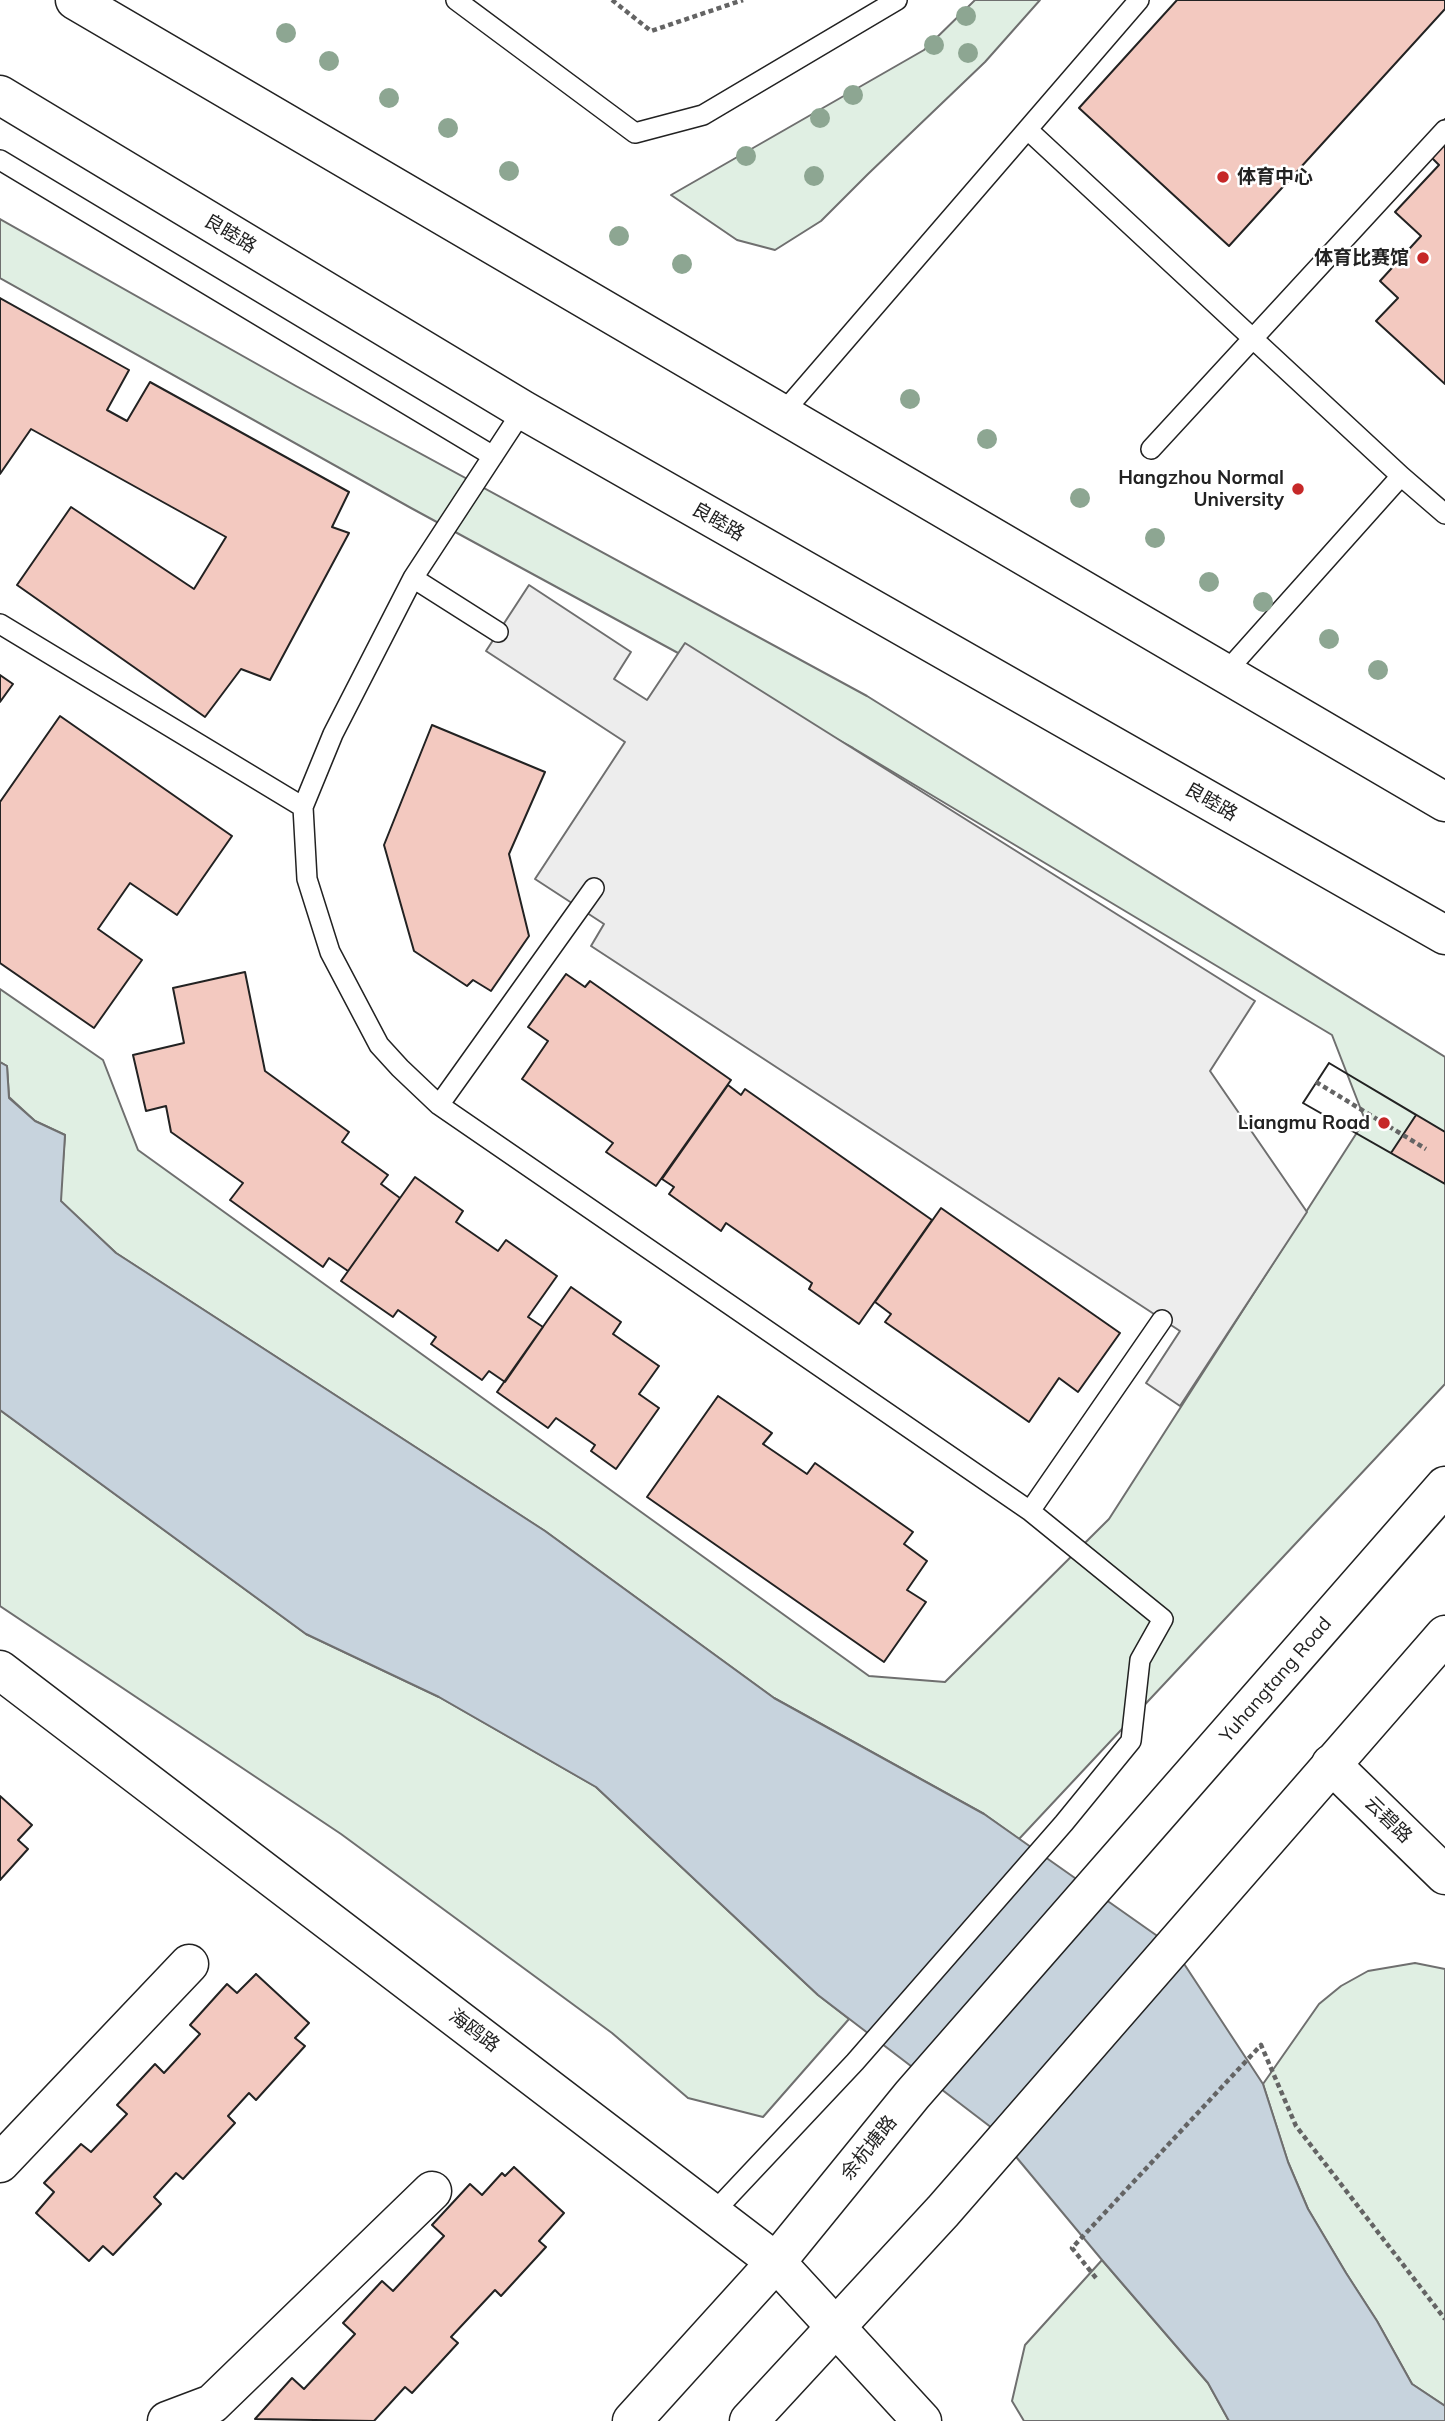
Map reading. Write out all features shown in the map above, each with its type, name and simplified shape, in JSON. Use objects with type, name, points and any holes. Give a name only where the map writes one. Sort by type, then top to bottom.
[{"type":"main road","points":[[75,0],[1445,802]]},
{"type":"main road","name":"良睦路","points":[[0,95],[523,411],[1445,935]]},
{"type":"main road","name":"Yuhangtang Road","points":[[1106,1874],[1445,1486]]},
{"type":"main road","points":[[749,2421],[943,2211],[1445,1635]]},
{"type":"main road","name":"海鸥路","points":[[0,1670],[776,2262],[922,2421]]},
{"type":"main road","name":"云碧路","points":[[1331,1764],[1445,1875]]},
{"type":"main road","name":"余杭塘路","points":[[632,2421],[776,2262],[912,2095],[1106,1874]]},
{"type":"main road","points":[[0,2163],[189,1964]]},
{"type":"main road","points":[[167,2421],[212,2404],[432,2191]]},
{"type":"lane","points":[[456,0],[635,133],[703,115],[897,0]]},
{"type":"lane","points":[[781,415],[1139,0]]},
{"type":"lane","points":[[1028,130],[1445,514]]},
{"type":"lane","points":[[1151,449],[1445,130]]},
{"type":"lane","points":[[0,160],[493,456]]},
{"type":"lane","points":[[523,411],[413,578],[333,734],[303,807],[307,879],[330,952],[379,1045],[400,1069],[439,1105],[1030,1511],[1163,1619],[1140,1660],[1131,1741],[1064,1823],[855,2062],[712,2214]]},
{"type":"lane","points":[[1225,673],[1401,476]]},
{"type":"lane","points":[[413,578],[498,632]]},
{"type":"lane","points":[[0,624],[303,807]]},
{"type":"lane","points":[[439,1105],[594,888]]},
{"type":"lane","points":[[1030,1511],[1162,1320]]},
{"type":"path","points":[[612,0],[651,31],[743,0]]},
{"type":"path","points":[[1316,1082],[1426,1149]]},
{"type":"path","points":[[1096,2278],[1072,2248],[1261,2045],[1296,2126],[1445,2319]]},
{"type":"green space","points":[[975,0],[1040,0],[985,62],[821,221],[775,250],[737,240],[671,195],[924,50]]},
{"type":"green space","points":[[0,219],[296,386],[867,696],[1445,1057],[1445,1384],[1019,1839],[984,1814],[774,1698],[545,1531],[116,1253],[60,1201],[65,1135],[35,1121],[9,1097],[7,1066],[0,1062],[0,989],[103,1060],[138,1150],[869,1676],[945,1682],[1109,1519],[1365,1120],[1332,1035],[853,748],[411,508],[0,278]]},
{"type":"green space","points":[[0,1410],[306,1634],[439,1697],[596,1787],[818,1995],[849,2019],[763,2117],[688,2098],[612,2033],[341,1834],[0,1606]]},
{"type":"green space","points":[[1415,1963],[1445,1969],[1445,2406],[1412,2384],[1308,2209],[1288,2162],[1263,2084],[1319,2004],[1341,1986],[1368,1971]]},
{"type":"green space","points":[[1102,2260],[1208,2383],[1229,2421],[1024,2421],[1012,2401],[1025,2345]]},
{"type":"shaded area","points":[[529,585],[631,652],[614,679],[647,700],[685,643],[1255,1001],[1210,1071],[1307,1212],[1180,1406],[1146,1383],[1180,1331],[591,946],[604,924],[535,879],[625,742],[486,651]]},
{"type":"shaded area","points":[[0,1062],[7,1066],[9,1098],[35,1121],[65,1135],[61,1201],[116,1253],[545,1531],[774,1698],[984,1814],[1173,1947],[1263,2084],[1288,2162],[1308,2209],[1412,2384],[1445,2406],[1445,2421],[1229,2421],[1208,2383],[992,2128],[818,1995],[596,1787],[439,1697],[306,1634],[0,1410]]},
{"type":"building","name":"体育中心","points":[[1177,0],[1445,0],[1445,9],[1229,246],[1079,108]]},
{"type":"building","name":"体育比赛馆","points":[[1445,119],[1445,384],[1376,321],[1398,298],[1380,281],[1421,236],[1395,212],[1439,165],[1420,146]]},
{"type":"building","points":[[0,298],[129,370],[107,410],[127,421],[150,382],[349,492],[332,527],[349,533],[270,680],[241,669],[205,717],[17,585],[71,507],[194,589],[226,537],[31,429],[0,474]]},
{"type":"building","points":[[0,675],[13,684],[0,702]]},
{"type":"building","points":[[60,716],[232,836],[177,915],[130,883],[98,929],[142,960],[94,1028],[0,963],[0,802]]},
{"type":"building","points":[[432,725],[545,772],[509,854],[529,936],[491,991],[473,980],[467,986],[414,951],[384,845]]},
{"type":"building","points":[[245,972],[265,1071],[349,1132],[342,1142],[388,1175],[381,1184],[400,1198],[348,1271],[329,1258],[323,1267],[230,1200],[243,1183],[171,1132],[166,1106],[146,1111],[133,1055],[184,1043],[173,988]]},
{"type":"building","points":[[566,974],[585,987],[590,981],[731,1080],[656,1186],[606,1152],[613,1143],[522,1079],[548,1041],[528,1027]]},
{"type":"building","name":"Liangmu Road","points":[[1329,1063],[1445,1132],[1445,1184],[1303,1103]]},
{"type":"building","name":"Liangmu Road","points":[[1329,1063],[1416,1115],[1391,1153],[1303,1103]]},
{"type":"building","points":[[728,1085],[741,1095],[745,1089],[932,1220],[859,1324],[809,1289],[812,1283],[726,1223],[721,1231],[669,1194],[674,1187],[662,1179]]},
{"type":"building","points":[[415,1177],[463,1211],[456,1222],[498,1251],[506,1240],[557,1276],[528,1317],[543,1327],[505,1382],[489,1371],[482,1380],[431,1344],[436,1337],[398,1310],[393,1317],[341,1281]]},
{"type":"building","points":[[941,1208],[1120,1333],[1078,1392],[1059,1378],[1029,1422],[885,1322],[891,1314],[875,1302]]},
{"type":"building","points":[[571,1287],[621,1322],[613,1334],[659,1366],[639,1394],[659,1408],[616,1469],[591,1451],[595,1445],[556,1418],[548,1428],[497,1392]]},
{"type":"building","points":[[718,1396],[772,1433],[763,1444],[807,1474],[815,1463],[913,1532],[904,1544],[927,1561],[907,1590],[926,1602],[884,1662],[647,1497]]},
{"type":"building","points":[[0,1796],[32,1825],[18,1840],[28,1849],[0,1880]]},
{"type":"building","points":[[256,1974],[309,2023],[295,2038],[305,2046],[256,2100],[249,2093],[228,2116],[235,2123],[183,2179],[176,2173],[154,2197],[161,2204],[113,2255],[103,2246],[89,2261],[36,2213],[54,2192],[44,2183],[81,2144],[91,2152],[127,2114],[117,2105],[155,2064],[164,2073],[200,2034],[190,2025],[227,1984],[237,1993]]},
{"type":"building","points":[[514,2167],[564,2213],[539,2241],[546,2247],[501,2296],[495,2290],[451,2337],[458,2343],[412,2393],[405,2387],[374,2421],[255,2419],[292,2378],[304,2389],[355,2334],[343,2323],[382,2281],[393,2291],[444,2236],[432,2225],[470,2184],[482,2195],[502,2173],[505,2176]]},
{"type":"place","name":"体育中心","points":[[1223,177]]},
{"type":"place","name":"体育比赛馆","points":[[1423,258]]},
{"type":"place","name":"Hangzhou Normal University","points":[[1298,489]]},
{"type":"place","name":"Liangmu Road","points":[[1384,1123]]}]
